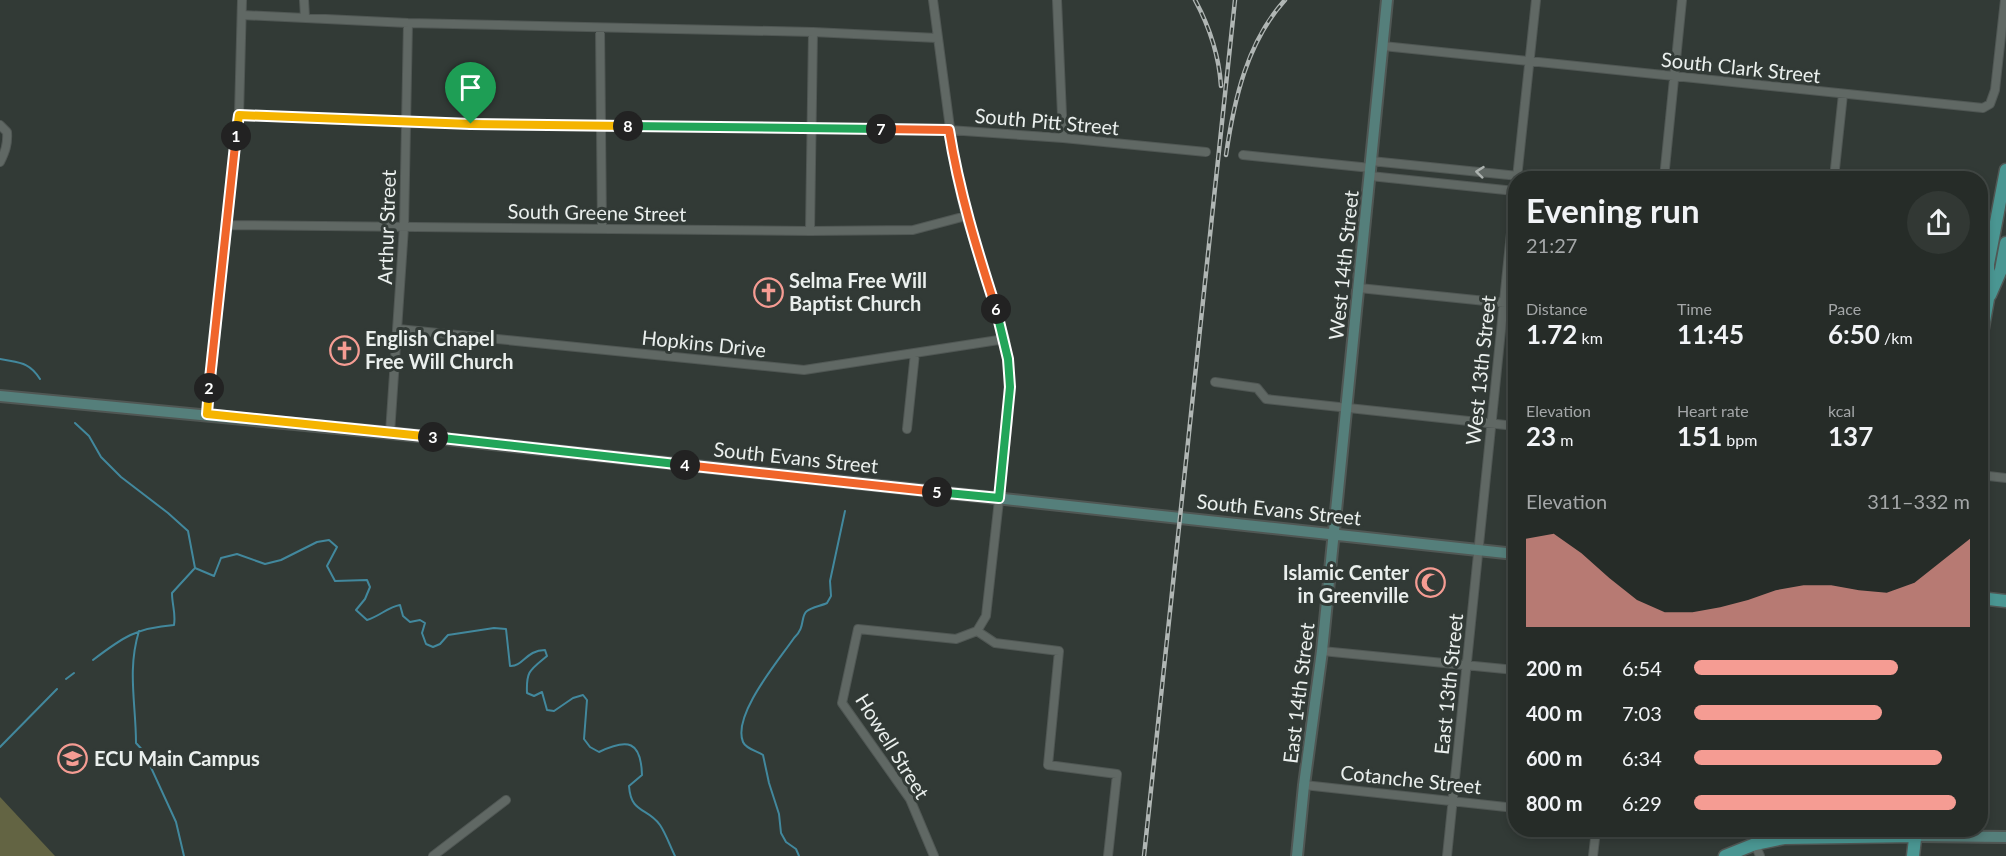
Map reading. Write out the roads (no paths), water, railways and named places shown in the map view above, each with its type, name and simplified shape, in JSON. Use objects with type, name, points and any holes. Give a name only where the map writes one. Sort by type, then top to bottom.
[{"type":"main road","name":"West 14th Street","points":[[1333,534],[1387,0]]},
{"type":"main road","points":[[1988,299],[1988,264],[2006,170]]},
{"type":"main road","points":[[1988,299],[2001,270],[2006,243]]},
{"type":"main road","name":"South Evans Street","points":[[0,396],[390,433],[1508,553]]},
{"type":"main road","name":"East 14th Street","points":[[1297,856],[1322,651],[1333,534]]},
{"type":"main road","points":[[1988,599],[2006,601]]},
{"type":"main road","points":[[1988,836],[2006,837]]},
{"type":"main road","points":[[1725,856],[1763,838],[1810,837]]},
{"type":"main road","points":[[1913,856],[1915,837]]},
{"type":"street","points":[[207,414],[239,115],[242,0]]},
{"type":"street","points":[[304,0],[305,17]]},
{"type":"street","points":[[933,0],[956,174],[966,216],[1005,339],[1009,363],[1010,387],[986,616],[977,631],[995,643],[1059,651],[1048,765],[1117,774],[1108,856]]},
{"type":"street","points":[[1057,0],[1063,138]]},
{"type":"street","points":[[1518,171],[1536,0]]},
{"type":"street","points":[[1665,171],[1683,0]]},
{"type":"street","name":"South Clark Street","points":[[1383,46],[1983,108],[1990,104],[1995,90],[2005,0]]},
{"type":"street","points":[[242,15],[408,23],[813,32],[937,38]]},
{"type":"street","name":"Arthur Street","points":[[390,433],[404,227],[408,23]]},
{"type":"street","points":[[600,28],[602,228]]},
{"type":"street","points":[[810,231],[813,32]]},
{"type":"street","points":[[1835,171],[1843,94]]},
{"type":"street","name":"South Pitt Street","points":[[239,115],[406,123],[949,130],[1206,152]]},
{"type":"street","points":[[0,124],[7,132],[8,138],[7,147],[0,162]]},
{"type":"street","points":[[1243,155],[1371,168],[1508,176]]},
{"type":"street","points":[[1371,168],[1508,191]]},
{"type":"street","name":"South Greene Street","points":[[226,225],[913,230],[966,216]]},
{"type":"street","name":"West 13th Street","points":[[1478,550],[1508,257]]},
{"type":"street","points":[[1359,288],[1508,303]]},
{"type":"street","name":"Hopkins Drive","points":[[398,329],[804,370],[1005,339]]},
{"type":"street","points":[[906,429],[915,353]]},
{"type":"street","points":[[1215,382],[1257,388],[1266,399],[1508,425]]},
{"type":"street","points":[[1988,476],[2006,478]]},
{"type":"street","name":"East 13th Street","points":[[1447,856],[1478,550]]},
{"type":"street","name":"Howell Street","points":[[934,856],[909,800],[842,703],[858,629],[956,639],[977,631]]},
{"type":"street","points":[[1322,651],[1508,669]]},
{"type":"street","name":"Cotanche Street","points":[[1304,785],[1508,807]]},
{"type":"street","points":[[432,856],[506,800]]},
{"type":"street","points":[[1593,856],[1595,837]]},
{"type":"street","points":[[1760,856],[1763,838]]},
{"type":"waterway","points":[[0,359],[27,366],[40,379]]},
{"type":"waterway","points":[[75,423],[89,436],[101,457],[121,477],[188,531],[195,568],[214,576],[221,558],[237,554],[265,564],[281,560],[317,542],[329,540],[337,547],[327,566],[335,581],[367,580],[370,587],[365,599],[356,610],[367,620],[400,605],[403,616],[410,622],[420,620],[425,623],[422,633],[426,644],[433,647],[440,644],[448,635],[494,628],[506,629],[510,666],[518,664],[533,653],[545,650],[547,656],[528,675],[527,693],[534,696],[542,692],[547,710],[554,711],[573,698],[583,695],[587,700],[584,739],[590,747],[599,752],[625,744],[636,749],[642,775],[629,786],[630,795],[636,806],[660,825],[675,856]]},
{"type":"waterway","points":[[799,856],[796,849],[786,842],[781,833],[779,814],[763,755],[744,744],[741,731],[750,703],[768,673],[798,634],[805,613],[811,608],[827,603],[831,596],[830,581],[845,511]]},
{"type":"waterway","points":[[93,660],[130,635],[150,628],[174,625],[172,593],[194,569]]},
{"type":"waterway","points":[[139,631],[133,659],[136,743],[146,754],[176,822],[184,856]]},
{"type":"waterway","points":[[66,679],[74,673]]},
{"type":"waterway","points":[[0,747],[57,689]]},
{"type":"railway","points":[[1195,0],[1212,42],[1221,86]]},
{"type":"railway","points":[[1144,856],[1235,0]]},
{"type":"railway","points":[[1226,155],[1233,113],[1244,73],[1261,34],[1285,0]]},
{"type":"place","name":"Selma Free Will Baptist Church","points":[[768,292]]},
{"type":"place","name":"English Chapel Free Will Church","points":[[344,350]]},
{"type":"place","name":"Islamic Center in Greenville","points":[[1430,583]]},
{"type":"place","name":"ECU Main Campus","points":[[73,758]]}]
